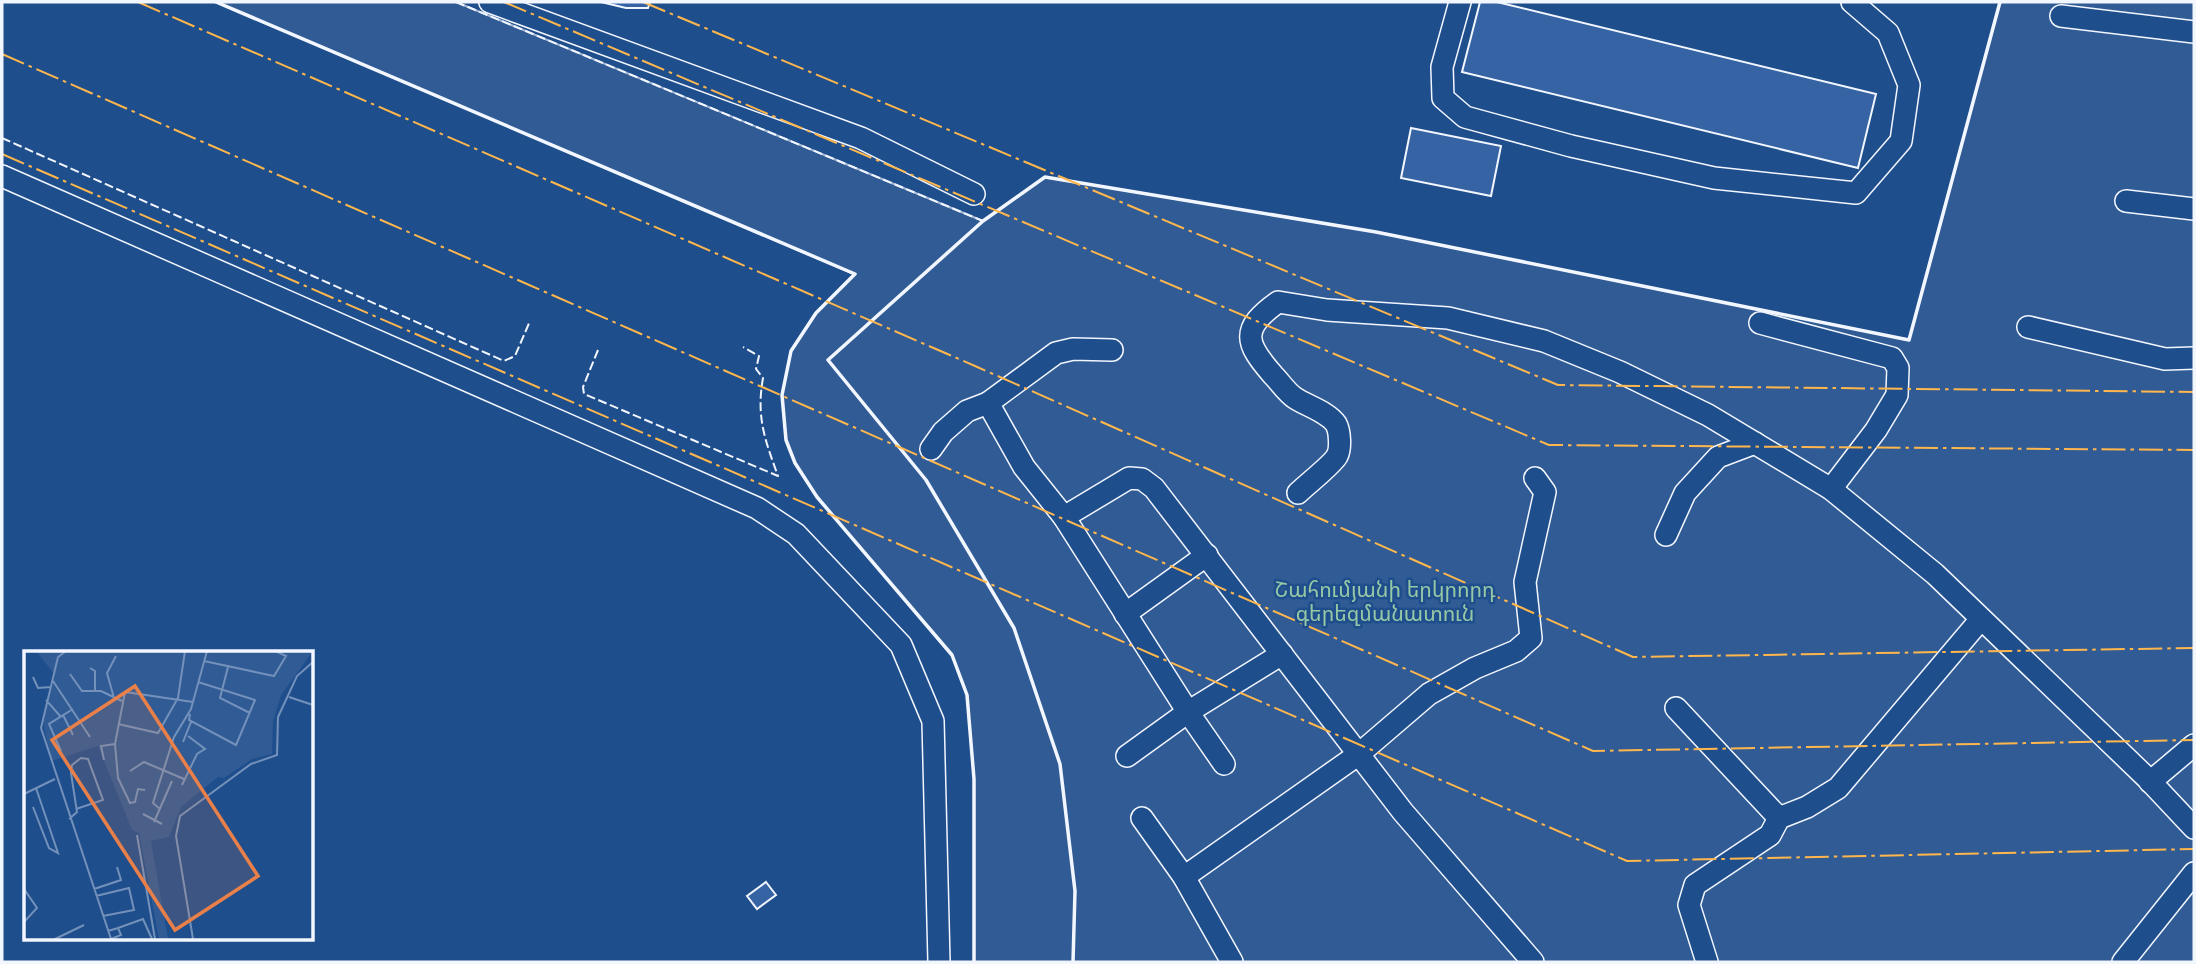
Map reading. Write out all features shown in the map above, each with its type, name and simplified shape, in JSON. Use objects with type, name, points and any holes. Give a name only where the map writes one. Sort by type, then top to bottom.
[{"type":"lane","points":[[490,2],[861,138],[974,194]]},
{"type":"lane","points":[[1460,2],[1442,67],[1442,77],[1443,98],[1465,117],[1571,146],[1714,178],[1856,193],[1902,141],[1909,85],[1888,33],[1852,2]]},
{"type":"lane","points":[[2061,16],[2194,32]]},
{"type":"lane","points":[[2,176],[757,508],[796,534],[901,645],[933,721],[939,962]]},
{"type":"lane","points":[[2126,201],[2194,209]]},
{"type":"lane","points":[[1298,493],[1337,457],[1340,441],[1336,425],[1320,411],[1293,397],[1255,354],[1251,340],[1252,326],[1264,312],[1278,302],[1327,310],[1448,318],[1544,341],[1620,372],[1707,415],[1831,489],[1936,574],[2194,828]]},
{"type":"lane","points":[[1760,323],[1892,358],[1898,368],[1897,395],[1876,430],[1831,489]]},
{"type":"lane","points":[[2028,327],[2165,359],[2194,358]]},
{"type":"lane","points":[[931,449],[943,432],[967,411],[988,403],[1056,353],[1073,349],[1112,350]]},
{"type":"lane","points":[[988,403],[1024,467],[1064,517],[1224,764]]},
{"type":"lane","points":[[1666,535],[1685,493],[1718,457],[1755,443]]},
{"type":"lane","points":[[1064,517],[1129,478],[1142,479],[1154,488],[1403,812],[1533,962]]},
{"type":"lane","points":[[1184,877],[1359,754],[1429,694],[1475,668],[1516,651],[1531,638],[1525,582],[1545,492],[1535,478]]},
{"type":"lane","points":[[1125,614],[1207,555]]},
{"type":"lane","points":[[1707,962],[1689,905],[1695,886],[1770,835],[1779,818],[1807,807],[1838,788],[1981,619]]},
{"type":"lane","points":[[1127,756],[1188,712],[1282,653]]},
{"type":"lane","points":[[1676,708],[1779,818]]},
{"type":"lane","points":[[2150,782],[2194,745]]},
{"type":"lane","points":[[1142,818],[1184,877],[1232,962]]},
{"type":"lane","points":[[2123,962],[2194,873]]},
{"type":"shaded area","name":"Շահումյանի երկրորդ գերեզմանատուն","points":[[216,2],[456,2],[983,221],[1045,177],[1376,232],[1909,340],[2000,2],[2194,2],[2194,962],[974,962],[974,779],[967,695],[952,655],[817,497],[795,463],[786,440],[782,395],[791,351],[816,313],[854,274]]},
{"type":"building","points":[[601,2],[650,2],[648,8],[626,8]]},
{"type":"building","points":[[1480,2],[1497,2],[1876,94],[1858,168],[1462,72]]},
{"type":"building","points":[[1411,128],[1501,146],[1491,196],[1401,178]]},
{"type":"building","points":[[766,882],[776,895],[757,909],[747,896]]},
{"type":"fence","points":[[456,2],[983,221]]},
{"type":"fence","points":[[2,138],[504,361],[515,356],[530,321]]},
{"type":"fence","points":[[598,350],[583,387],[584,394],[778,476],[761,417],[763,378],[756,369],[759,356],[743,347]]},
{"type":"wall","points":[[216,2],[855,274],[816,313],[791,351],[782,395],[786,440],[795,463],[817,497],[952,655],[967,695],[974,779],[974,962]]},
{"type":"wall","points":[[1073,962],[1075,891],[1060,764],[1014,628],[926,480],[828,360],[983,221],[1045,177],[1376,232],[1909,340],[2000,2]]},
{"type":"power","points":[[138,2],[975,366],[1633,657],[2194,648]]},
{"type":"power","points":[[504,2],[1549,445],[2194,450]]},
{"type":"power","points":[[643,2],[1558,385],[2194,392]]},
{"type":"power","points":[[2,54],[1593,751],[2194,740]]},
{"type":"power","points":[[2,154],[1627,861],[2194,849]]}]
